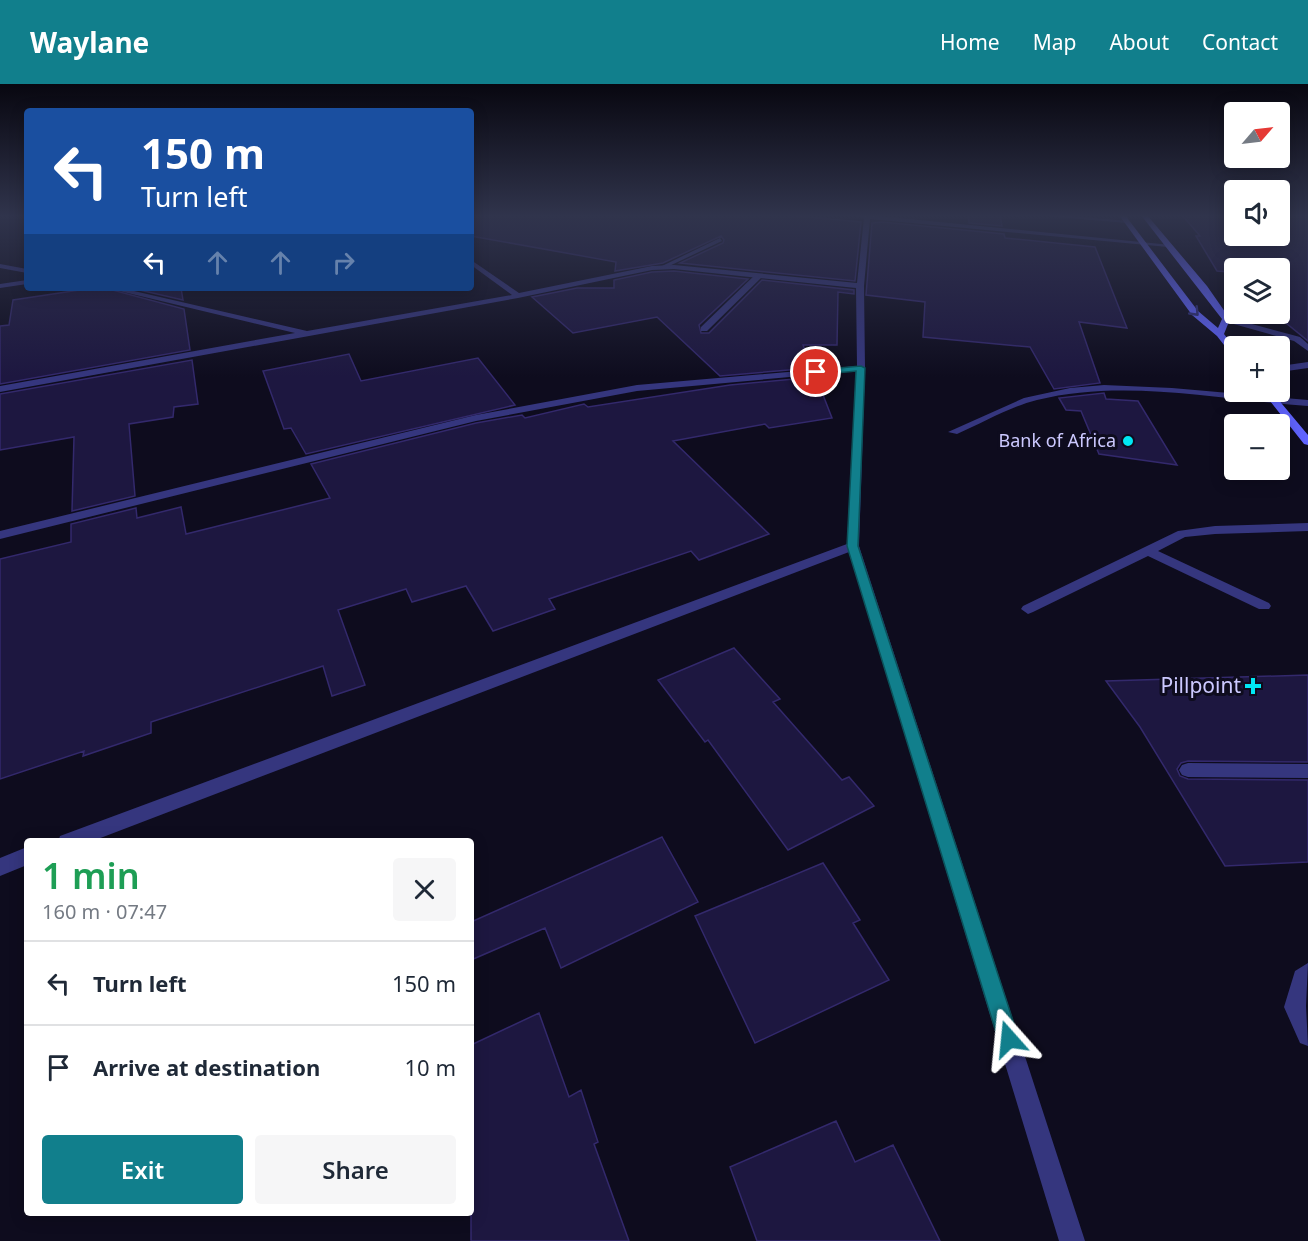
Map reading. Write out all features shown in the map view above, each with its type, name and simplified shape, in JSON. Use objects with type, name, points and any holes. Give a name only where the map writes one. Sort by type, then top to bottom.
[{"type":"main road","points":[[1163,269],[1195,313],[1224,339]]},
{"type":"main road","points":[[1188,269],[1224,316]]},
{"type":"main road","points":[[1220,334],[1224,324]]},
{"type":"main road","points":[[1276,402],[1308,442]]},
{"type":"street","points":[[481,269],[518,296]]},
{"type":"street","points":[[0,390],[312,335],[653,269]]},
{"type":"street","points":[[684,269],[860,286]]},
{"type":"street","points":[[860,269],[861,368],[853,546],[1072,1241]]},
{"type":"street","points":[[704,329],[759,276]]},
{"type":"street","points":[[0,286],[24,282]]},
{"type":"street","points":[[124,291],[312,335]]},
{"type":"street","points":[[1244,324],[1297,339],[1308,348]]},
{"type":"street","points":[[1290,368],[1308,365]]},
{"type":"street","points":[[0,535],[487,416],[637,388],[861,368]]},
{"type":"street","points":[[953,432],[1036,397],[1072,391],[1137,389],[1224,397]]},
{"type":"street","points":[[1276,402],[1308,403]]},
{"type":"street","points":[[1028,609],[1182,534],[1215,530],[1308,527]]},
{"type":"street","points":[[78,838],[853,546]]},
{"type":"street","points":[[1148,550],[1264,606]]},
{"type":"street","points":[[1188,770],[1308,771]]},
{"type":"street","points":[[0,867],[24,857]]},
{"type":"street","points":[[1308,974],[1303,979],[1295,1007],[1308,1035]]},
{"type":"building","points":[[738,269],[856,269],[855,281]]},
{"type":"building","points":[[868,269],[1104,269],[1127,328],[1079,322],[1100,383],[1054,389],[1030,347],[923,337],[925,302],[866,295]]},
{"type":"building","points":[[1290,269],[1308,269],[1308,341],[1287,324],[1290,324]]},
{"type":"building","points":[[674,271],[748,279],[699,325],[701,333],[709,333],[762,280],[854,290],[854,294],[838,292],[837,345],[803,345],[812,368],[720,376],[657,317],[573,333],[532,297],[577,288],[614,288],[614,280],[652,272]]},
{"type":"building","points":[[73,291],[116,291],[184,309],[190,350],[0,384],[0,326],[9,325],[13,300]]},
{"type":"building","points":[[144,291],[182,291],[183,300]]},
{"type":"building","points":[[349,354],[361,381],[478,358],[515,405],[306,454],[291,428],[284,429],[263,371]]},
{"type":"building","points":[[192,360],[198,404],[174,407],[173,417],[129,424],[135,496],[72,511],[74,437],[0,450],[0,394]]},
{"type":"building","points":[[816,377],[832,418],[769,428],[765,424],[673,441],[769,534],[699,560],[691,551],[549,599],[555,609],[493,631],[466,586],[412,602],[406,589],[338,610],[365,685],[332,696],[323,666],[151,722],[151,733],[83,756],[84,751],[0,779],[0,559],[71,542],[71,524],[136,508],[137,518],[181,507],[186,534],[330,498],[311,464],[476,423],[522,415],[525,418],[584,404],[588,407],[730,385]]},
{"type":"building","points":[[1104,393],[1106,399],[1138,401],[1177,465],[1099,454],[1081,411],[1066,410],[1059,398]]},
{"type":"building","points":[[734,648],[780,699],[773,702],[842,780],[849,777],[874,806],[788,850],[708,740],[705,742],[658,680]]},
{"type":"building","points":[[1308,675],[1308,762],[1188,761],[1181,763],[1177,769],[1180,776],[1188,779],[1308,780],[1308,862],[1225,866],[1140,727],[1106,681]]},
{"type":"building","points":[[662,837],[698,902],[561,968],[545,928],[474,959],[474,921]]},
{"type":"building","points":[[823,863],[860,920],[853,923],[889,980],[755,1043],[695,916]]},
{"type":"building","points":[[539,1013],[569,1097],[581,1090],[598,1142],[594,1144],[629,1241],[471,1241],[471,1216],[474,1216],[474,1044]]},
{"type":"building","points":[[836,1121],[855,1162],[893,1145],[940,1241],[757,1241],[730,1167]]},
{"type":"place","name":"Bank of Africa","points":[[1128,441]]},
{"type":"place","name":"Pillpoint","points":[[1253,686]]},
{"type":"route","points":[[816,372],[861,368],[853,546],[1009,1039]]}]
